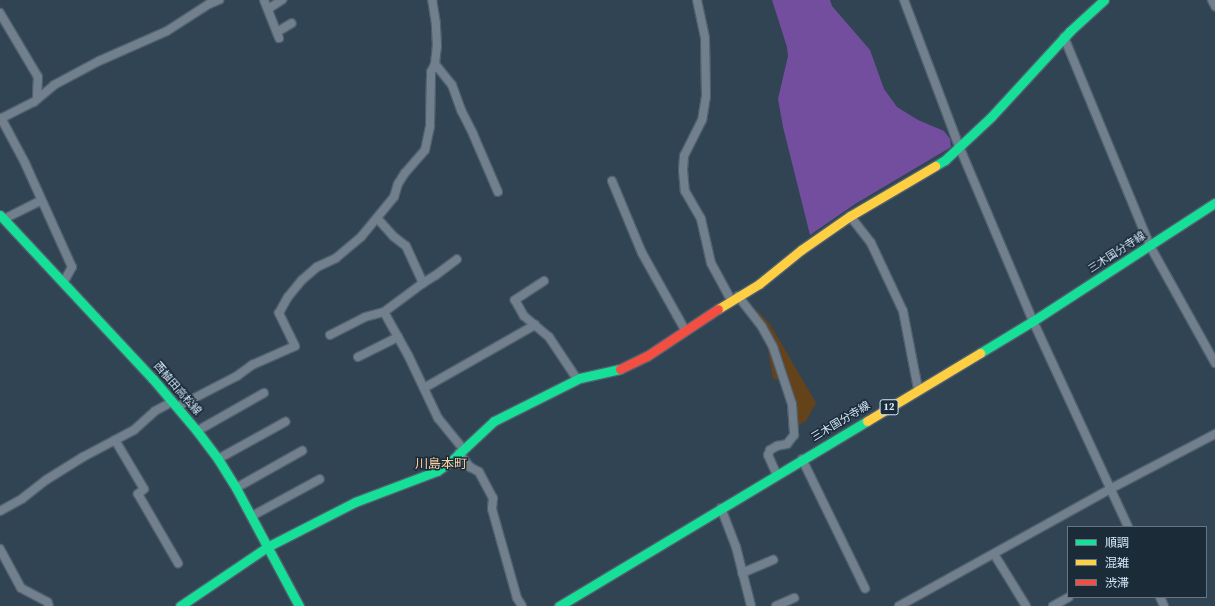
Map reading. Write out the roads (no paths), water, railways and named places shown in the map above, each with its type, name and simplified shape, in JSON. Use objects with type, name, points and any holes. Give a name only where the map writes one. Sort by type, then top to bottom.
[{"type":"main road","points":[[180,606],[267,547],[355,502],[436,471],[494,421],[577,379],[616,371],[647,356],[685,330],[759,284],[801,250],[850,216],[945,160],[991,117],[1064,37],[1104,0]]},
{"type":"main road","name":"三木国分寺線","points":[[559,606],[1033,321],[1215,203]]},
{"type":"main road","name":"西植田高松線","points":[[2,217],[174,404],[218,459],[252,516],[299,606]]},
{"type":"street","points":[[63,283],[72,267],[40,201],[24,163],[0,119],[37,99],[54,85],[99,61],[168,31],[209,4],[219,0]]},
{"type":"street","points":[[264,0],[278,35],[292,23]]},
{"type":"street","points":[[268,9],[282,0]]},
{"type":"street","points":[[0,511],[23,498],[46,480],[83,457],[134,430],[156,411],[237,376],[252,365],[295,346],[279,313],[288,297],[302,280],[317,267],[336,258],[362,237],[394,197],[398,184],[405,173],[425,150],[430,126],[431,72],[435,64],[436,24],[432,0]]},
{"type":"street","points":[[696,0],[705,38],[706,96],[702,120],[684,156],[683,170],[685,191],[701,219],[711,263],[735,298],[762,326],[773,347],[792,404],[794,435],[787,444],[777,446],[770,450],[768,455],[777,475]]},
{"type":"street","points":[[904,0],[959,146],[1033,321],[1128,526]]},
{"type":"street","points":[[1212,0],[1215,6]]},
{"type":"street","points":[[0,13],[38,77],[54,85]]},
{"type":"street","points":[[1064,37],[1150,246],[1215,363]]},
{"type":"street","points":[[435,64],[452,85],[461,110],[498,192]]},
{"type":"street","points":[[37,99],[38,77]]},
{"type":"street","points":[[612,182],[642,253],[685,330]]},
{"type":"street","points":[[2,217],[40,201]]},
{"type":"street","points":[[850,216],[871,243],[903,311],[918,389]]},
{"type":"street","points":[[377,218],[393,236],[406,246],[423,283]]},
{"type":"street","points":[[330,335],[366,317],[384,312],[457,259]]},
{"type":"street","points":[[544,281],[515,300],[524,316],[549,336],[577,379]]},
{"type":"street","points":[[384,312],[438,418],[461,451],[470,467],[479,472],[493,498],[492,509],[517,598],[522,606]]},
{"type":"street","points":[[424,388],[535,325]]},
{"type":"street","points":[[358,357],[398,337]]},
{"type":"street","points":[[197,432],[264,393]]},
{"type":"street","points":[[218,459],[285,422]]},
{"type":"street","points":[[899,606],[1110,489],[1215,434]]},
{"type":"street","points":[[115,440],[144,489],[138,494],[178,563]]},
{"type":"street","points":[[236,488],[302,451]]},
{"type":"street","points":[[802,459],[864,588]]},
{"type":"street","points":[[252,516],[320,479]]},
{"type":"street","points":[[721,508],[736,547],[748,605]]},
{"type":"street","points":[[0,549],[21,588],[47,602],[49,606]]},
{"type":"street","points":[[994,554],[1026,606]]},
{"type":"street","points":[[742,573],[773,560]]},
{"type":"street","points":[[776,606],[794,598]]},
{"type":"street","points":[[1053,606],[1067,598]]},
{"type":"district","name":"川島本町","points":[[441,464]]}]
